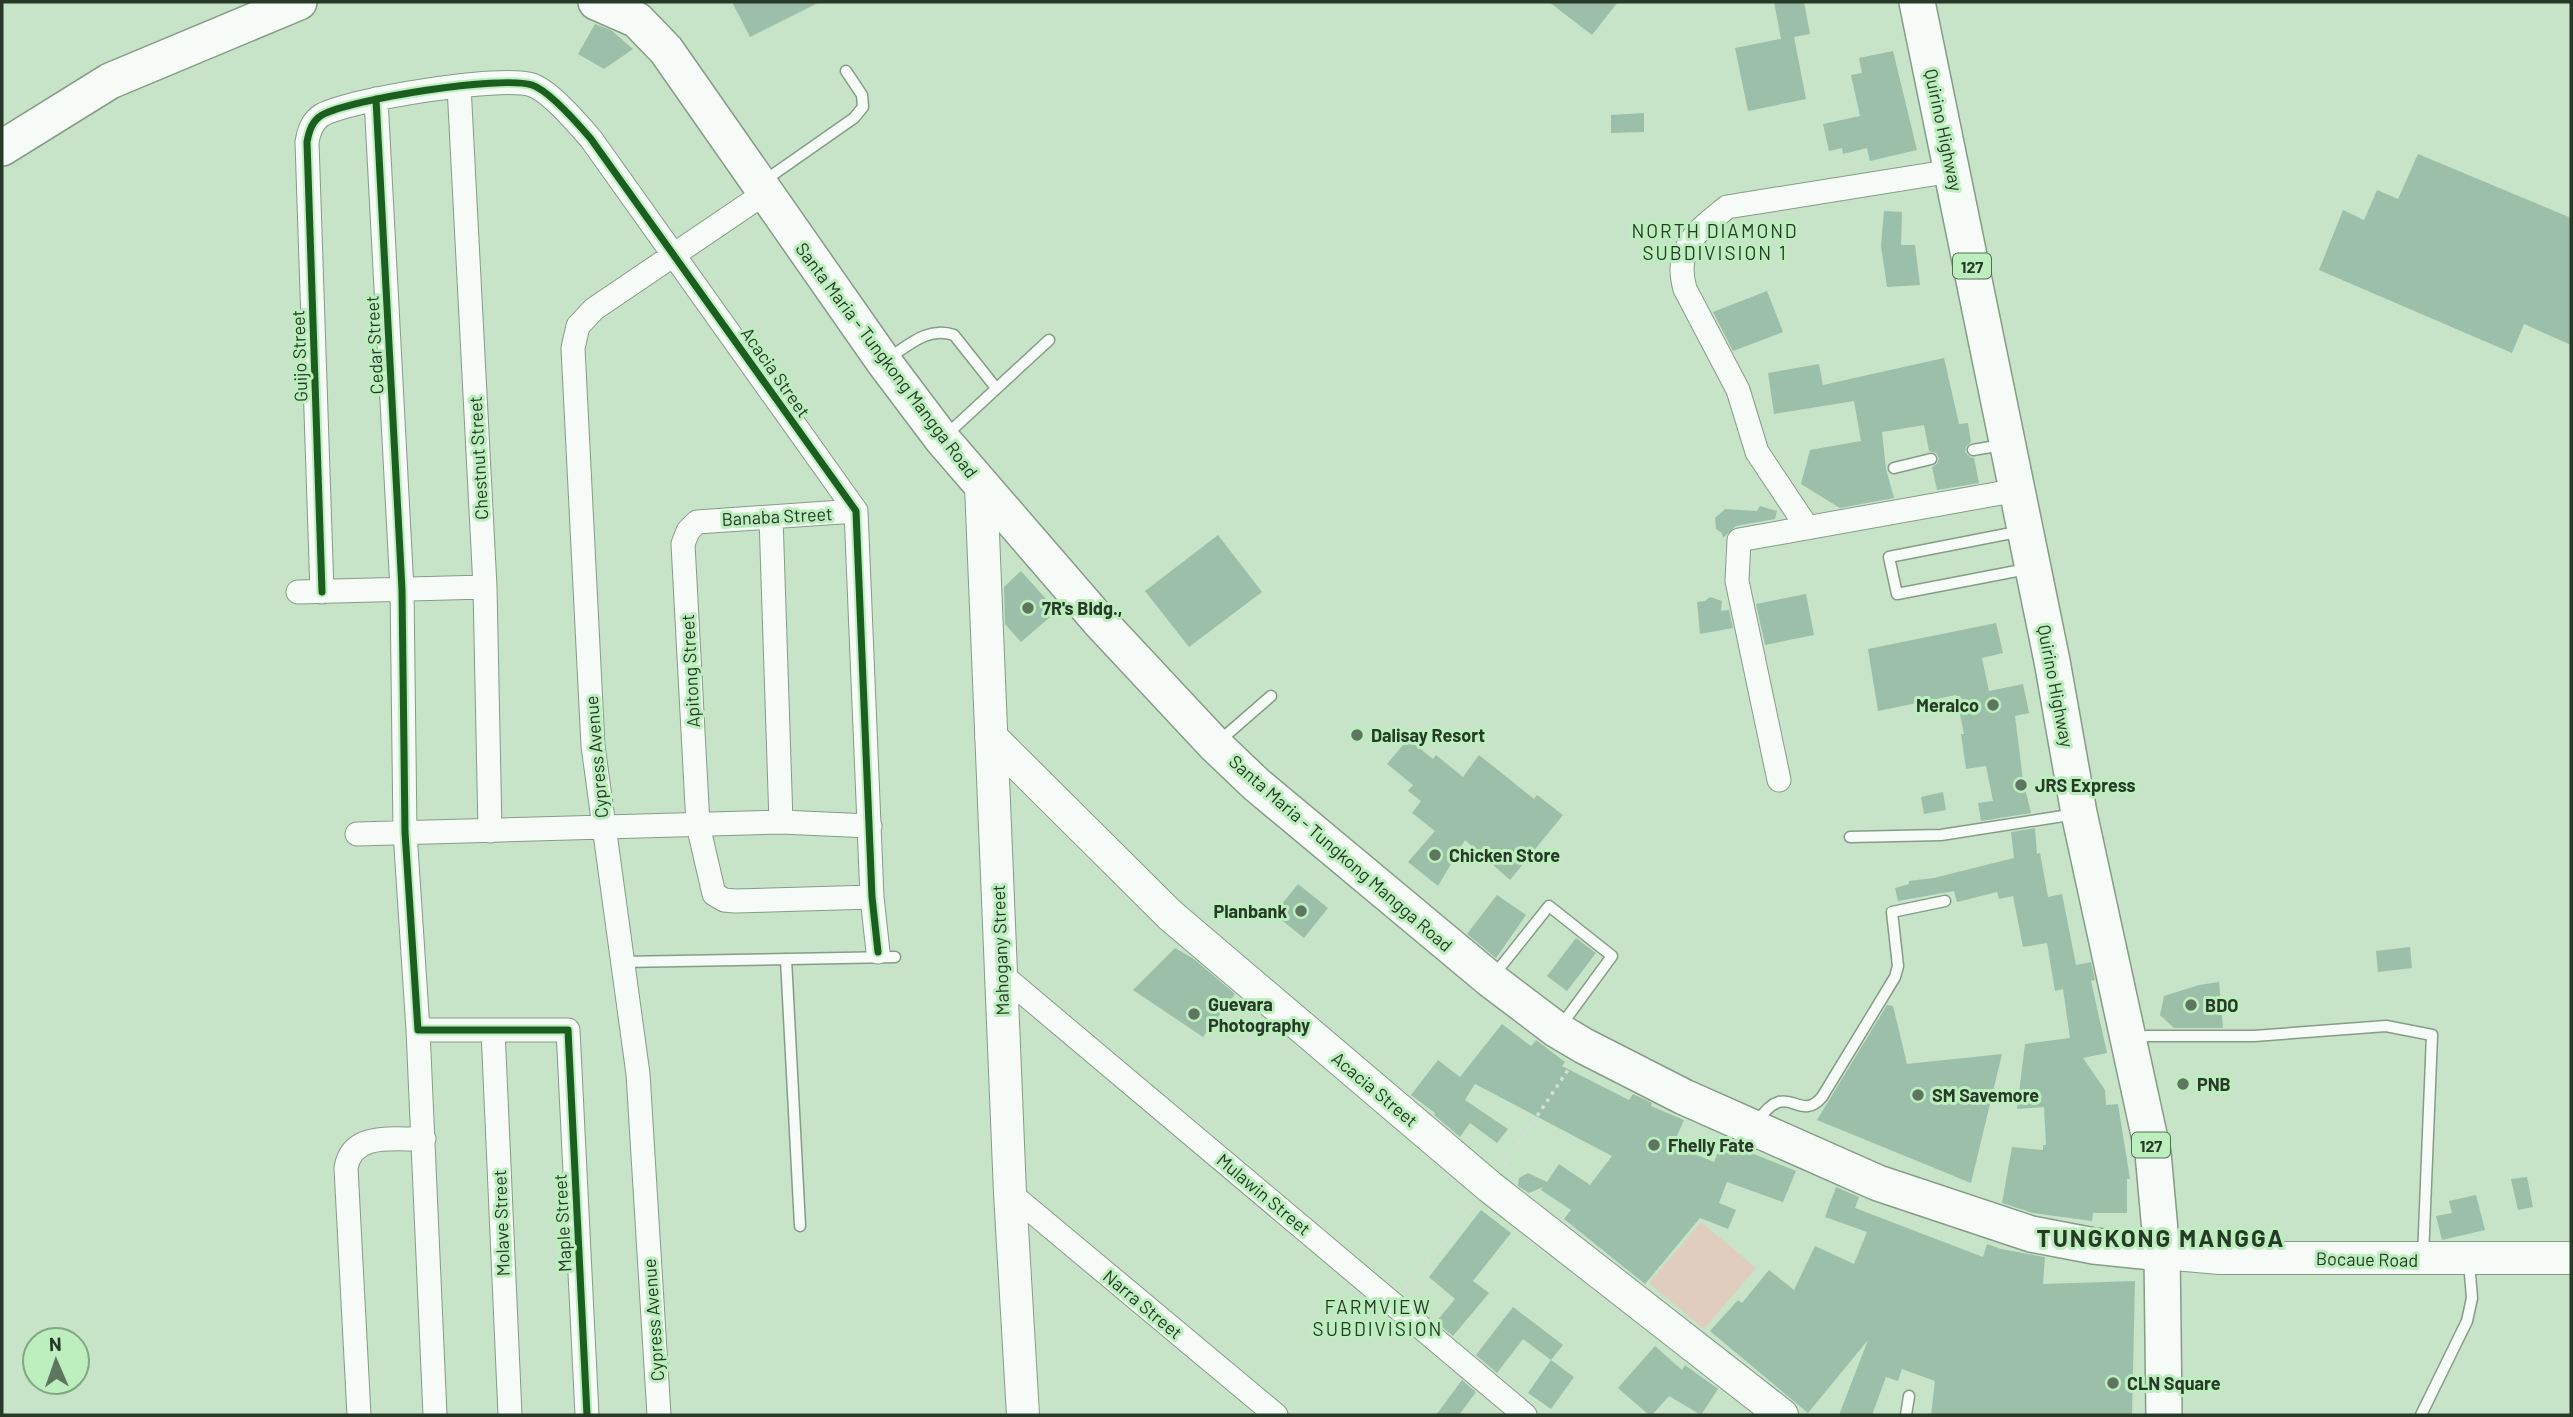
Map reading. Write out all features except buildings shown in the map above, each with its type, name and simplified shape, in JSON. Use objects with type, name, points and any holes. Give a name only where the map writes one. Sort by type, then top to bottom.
[{"type":"main road","points":[[2,148],[110,81],[299,2]]},
{"type":"main road","name":"Santa Maria - Tungkong Mangga Road","points":[[600,2],[637,20],[666,50],[884,362],[942,439],[1101,623],[1215,745],[1257,785],[1491,980],[1571,1038],[1684,1097],[1878,1183],[2031,1234],[2094,1246],[2162,1253]]},
{"type":"main road","name":"Quirino Highway","points":[[1917,2],[2018,490],[2079,813],[2152,1153],[2162,1253],[2164,1415]]},
{"type":"street","name":"Acacia Street","points":[[315,121],[324,114],[376,99],[459,86],[533,85],[567,111],[591,139],[856,511]]},
{"type":"street","name":"Chestnut Street","points":[[459,86],[485,587],[490,831]]},
{"type":"street","name":"Cedar Street","points":[[376,99],[402,590],[405,832],[424,1139],[435,1415]]},
{"type":"street","name":"Guijo Street","points":[[315,121],[307,142],[322,592]]},
{"type":"street","points":[[1807,527],[1757,452],[1738,390],[1685,289],[1681,271],[1684,252],[1699,231],[1727,206],[1952,171]]},
{"type":"street","name":"Cypress Avenue","points":[[659,1415],[638,1074],[593,746],[573,348],[578,326],[594,309],[763,188]]},
{"type":"street","name":"Mahogany Street","points":[[981,485],[1010,1193],[1023,1415]]},
{"type":"street","points":[[1779,780],[1737,581],[1739,540],[2018,490]]},
{"type":"street","points":[[856,511],[872,897],[886,955]]},
{"type":"street","name":"Banaba Street","points":[[697,522],[856,511]]},
{"type":"street","points":[[771,517],[781,821]]},
{"type":"street","name":"Apitong Street","points":[[697,522],[688,531],[683,544],[698,825],[714,894],[724,901],[872,897]]},
{"type":"street","points":[[298,592],[485,587]]},
{"type":"street","name":"Acacia Street","points":[[991,737],[1170,915],[1490,1187],[1782,1415]]},
{"type":"street","points":[[357,834],[781,821],[870,826]]},
{"type":"street","name":"Mulawin Street","points":[[1001,974],[1525,1415]]},
{"type":"street","points":[[418,1030],[493,1030]]},
{"type":"street","name":"Maple Street","points":[[493,1030],[568,1030],[587,1415]]},
{"type":"street","name":"Molave Street","points":[[493,1030],[510,1415]]},
{"type":"street","points":[[359,1415],[346,1168],[348,1158],[353,1149],[361,1143],[424,1139]]},
{"type":"street","name":"Narra Street","points":[[1010,1193],[1276,1415]]},
{"type":"street","name":"Bocaue Road","points":[[2162,1253],[2220,1258],[2571,1258]]},
{"type":"lane","points":[[763,188],[854,118],[863,107],[862,95],[846,71]]},
{"type":"lane","points":[[884,362],[928,333],[943,332],[954,335],[996,388]]},
{"type":"lane","points":[[942,439],[1049,340]]},
{"type":"lane","points":[[1973,450],[2008,443]]},
{"type":"lane","points":[[1894,468],[1931,459]]},
{"type":"lane","points":[[2025,531],[1889,557],[1897,594],[2033,568]]},
{"type":"lane","points":[[1215,745],[1271,696]]},
{"type":"lane","points":[[1850,837],[1941,835],[2079,813]]},
{"type":"lane","points":[[1753,1128],[1767,1107],[1774,1102],[1785,1100],[1807,1107],[1814,1105],[1822,1097],[1895,977],[1899,966],[1892,912],[1945,901]]},
{"type":"lane","points":[[1491,980],[1549,906],[1612,956],[1571,1038]]},
{"type":"lane","points":[[621,962],[886,955]]},
{"type":"lane","points":[[786,959],[800,1226]]},
{"type":"lane","points":[[2127,1040],[2147,1036],[2254,1035],[2386,1026],[2432,1035],[2423,1259]]},
{"type":"lane","points":[[2421,1415],[2468,1321],[2472,1297],[2469,1259]]},
{"type":"lane","points":[[1906,1415],[1909,1395]]},
{"type":"path","points":[[1393,1303],[1490,1187],[1571,1038]]},
{"type":"shaded area","points":[[1701,1222],[1756,1268],[1704,1329],[1649,1283]]},
{"type":"cycle path","points":[[322,592],[307,142],[310,130],[322,115],[363,102],[460,86],[490,83],[532,85],[555,101],[591,139],[856,511],[872,897],[878,952]]},
{"type":"cycle path","points":[[376,99],[402,590],[405,832],[418,1030],[568,1030],[587,1415]]},
{"type":"place","name":"7R's Bldg.,","points":[[1028,608]]},
{"type":"place","name":"Meralco","points":[[1993,705]]},
{"type":"place","name":"Dalisay Resort","points":[[1357,735]]},
{"type":"place","name":"JRS Express","points":[[2021,785]]},
{"type":"place","name":"Chicken Store","points":[[1435,855]]},
{"type":"place","name":"Planbank","points":[[1301,911]]},
{"type":"place","name":"BDO","points":[[2191,1005]]},
{"type":"place","name":"Guevara Photography","points":[[1194,1014]]},
{"type":"place","name":"PNB","points":[[2183,1084]]},
{"type":"place","name":"SM Savemore","points":[[1918,1095]]},
{"type":"place","name":"Fhelly Fate","points":[[1654,1145]]},
{"type":"place","name":"CLN Square","points":[[2113,1383]]},
{"type":"district","name":"NORTH DIAMOND SUBDIVISION 1","points":[[1715,241]]},
{"type":"district","name":"TUNGKONG MANGGA","points":[[2161,1237]]},
{"type":"district","name":"FARMVIEW SUBDIVISION","points":[[1378,1317]]}]
